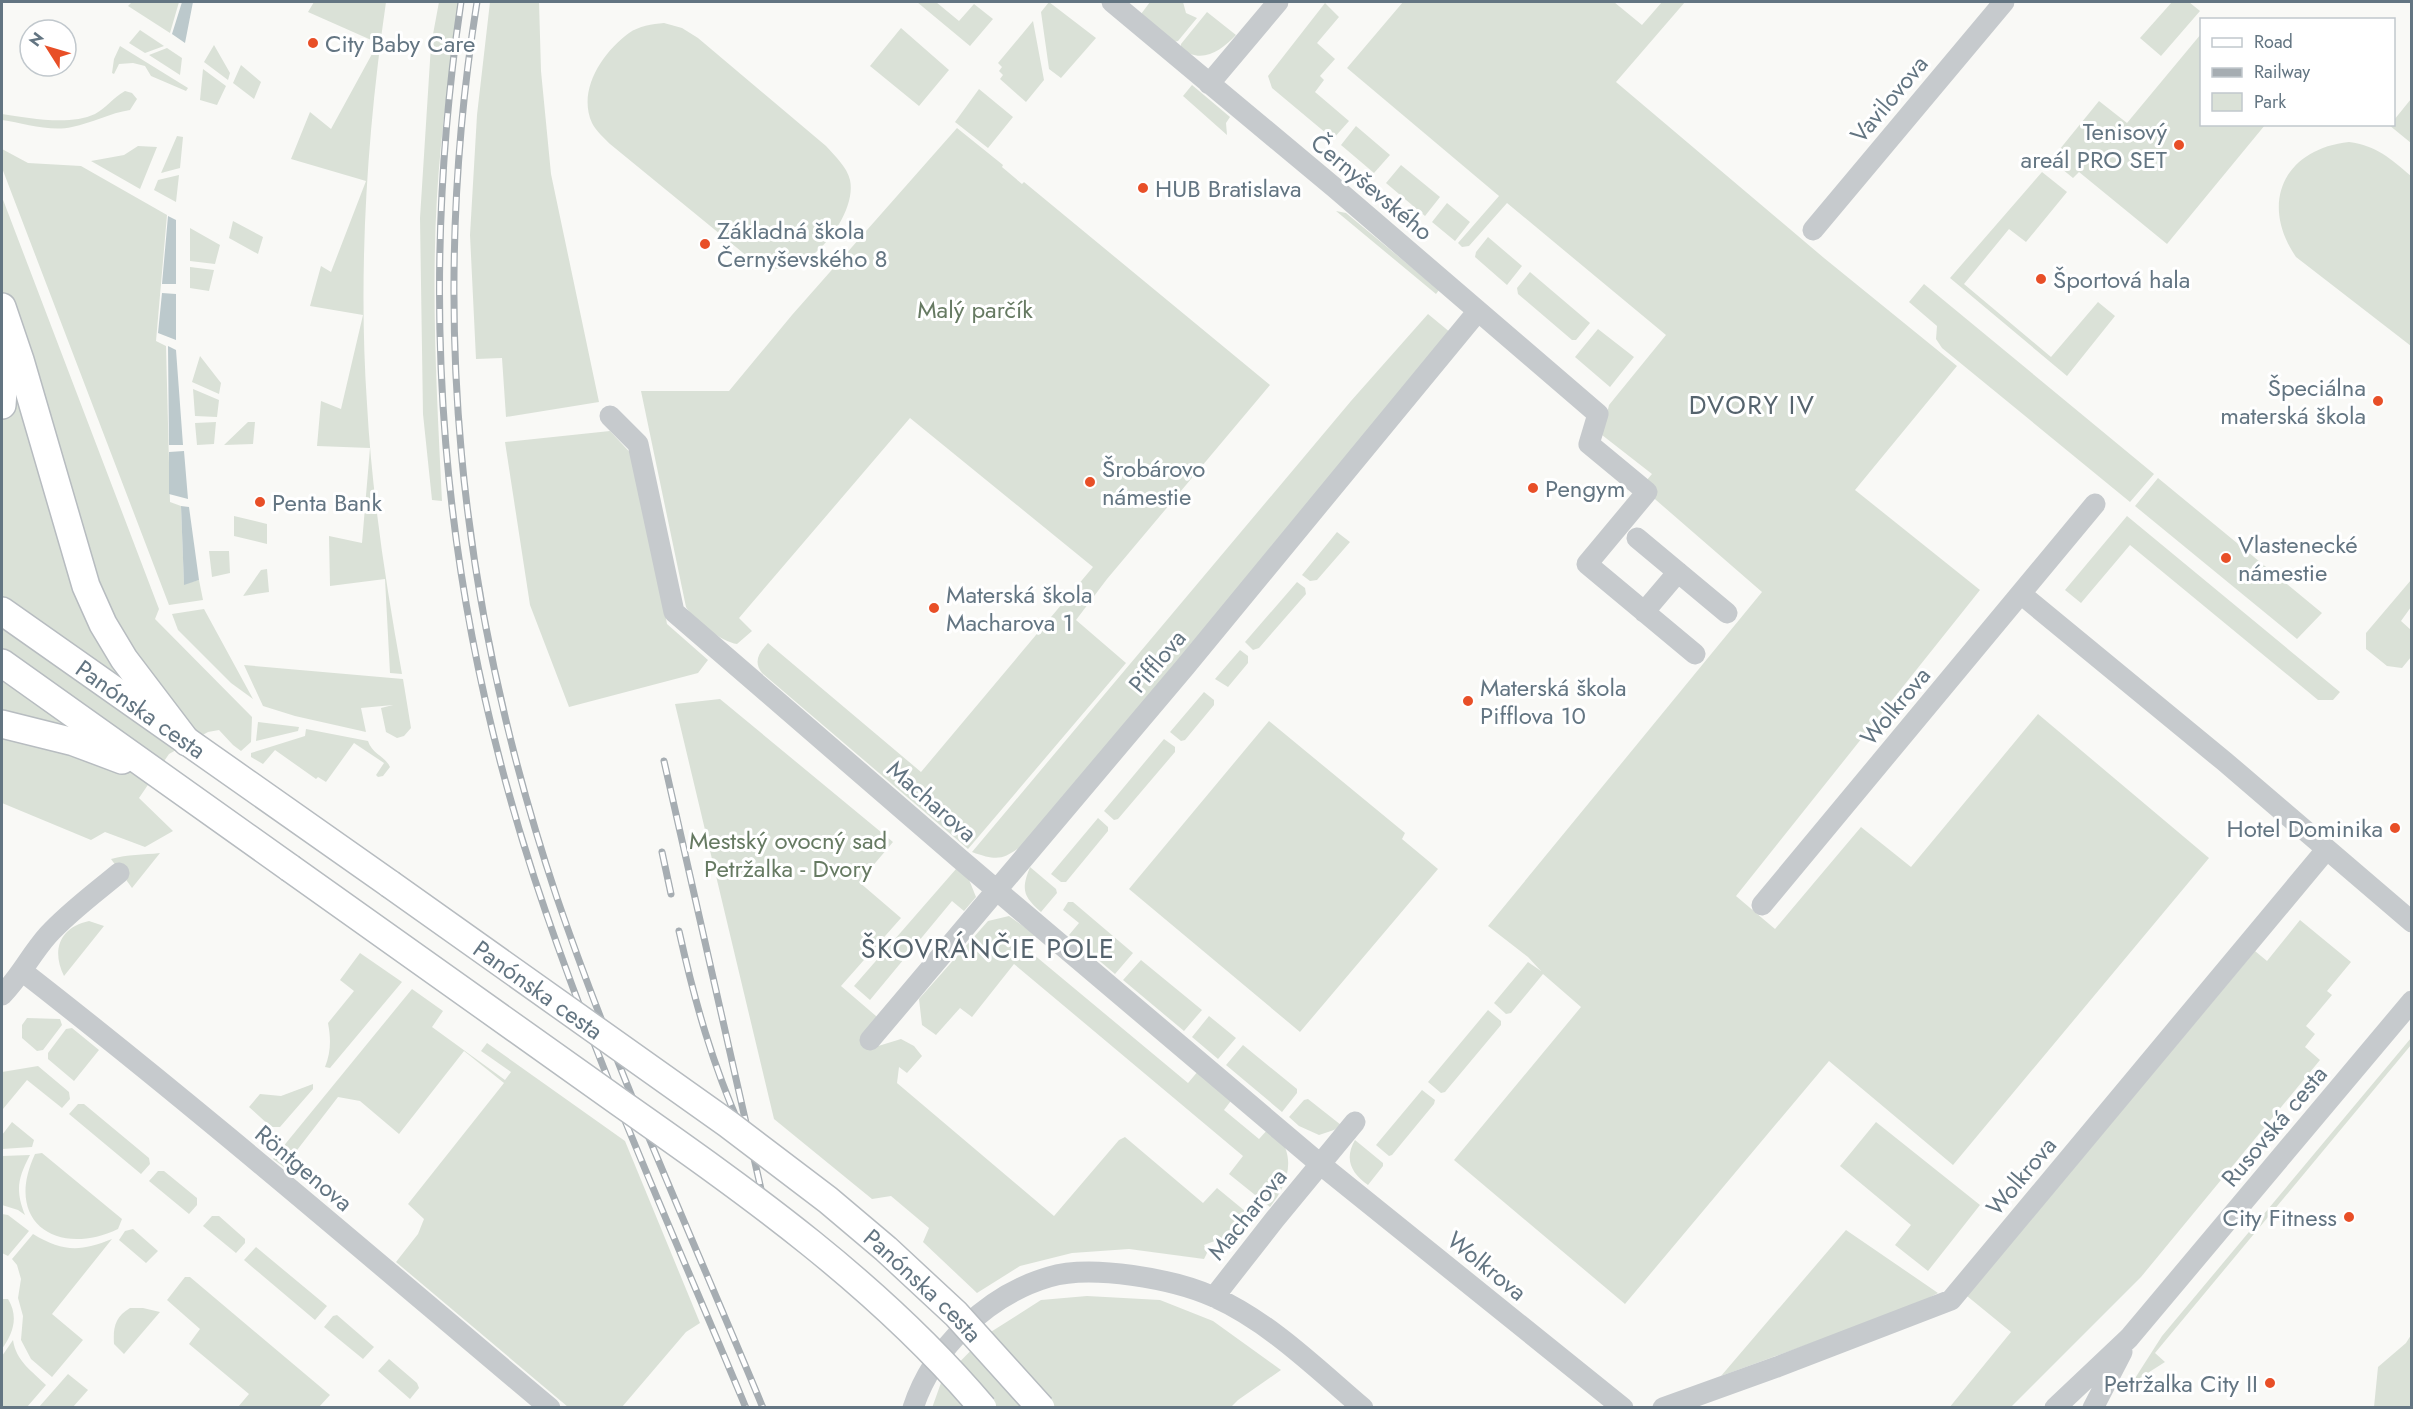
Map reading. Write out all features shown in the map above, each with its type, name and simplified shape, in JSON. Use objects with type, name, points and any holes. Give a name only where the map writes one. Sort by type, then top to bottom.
[{"type":"main road","points":[[2,307],[20,360],[86,586],[103,624],[124,659],[188,742]]},
{"type":"main road","points":[[2,353],[4,377],[2,405]]},
{"type":"main road","name":"Panónska cesta","points":[[2,611],[795,1173],[908,1268],[979,1338],[1041,1407]]},
{"type":"main road","name":"Panónska cesta","points":[[2,663],[795,1229],[896,1315],[983,1407]]},
{"type":"main road","points":[[2,724],[74,742],[157,774]]},
{"type":"street","name":"Černyševského","points":[[1112,2],[1598,414],[1589,444],[1647,492],[1587,564],[1644,612]]},
{"type":"street","points":[[1209,84],[1278,2]]},
{"type":"street","name":"Vavilovova","points":[[1813,230],[2004,2]]},
{"type":"street","name":"Pifflova","points":[[870,1040],[998,890],[1478,311]]},
{"type":"street","name":"Macharova","points":[[610,416],[638,444],[674,612],[1320,1164]]},
{"type":"street","name":"Wolkrova","points":[[1762,905],[2095,504]]},
{"type":"street","points":[[1636,538],[1727,613]]},
{"type":"street","points":[[1678,572],[1644,612],[1695,654]]},
{"type":"street","points":[[2021,594],[2163,710],[2412,922]]},
{"type":"street","name":"Wolkrova","points":[[1663,1407],[1777,1367],[1950,1300],[2326,850]]},
{"type":"street","points":[[2,995],[47,936],[119,873]]},
{"type":"street","name":"Röntgenova","points":[[22,971],[63,1001],[550,1407]]},
{"type":"street","name":"Rusovská cesta","points":[[2055,1407],[2129,1338],[2412,1001]]},
{"type":"street","name":"Macharova","points":[[1214,1297],[1355,1122]]},
{"type":"street","name":"Wolkrova","points":[[1320,1164],[1623,1407]]},
{"type":"street","points":[[913,1407],[930,1371],[947,1345],[984,1310],[1036,1282],[1051,1276],[1070,1274],[1111,1274],[1173,1282],[1214,1297],[1250,1317],[1363,1407]]},
{"type":"street","name":"Rusovská cesta","points":[[2093,1407],[2129,1338]]},
{"type":"green space","points":[[132,2],[179,2],[170,33],[128,6]]},
{"type":"green space","points":[[314,2],[386,2],[369,152],[364,253],[364,354],[376,506],[402,674],[390,673],[385,579],[330,586],[329,536],[362,543],[370,448],[317,446],[321,401],[341,409],[363,315],[310,306],[321,266],[331,272],[366,181],[291,159],[310,112],[331,129],[378,43],[308,12]]},
{"type":"green space","points":[[439,2],[460,2],[443,123],[435,234],[435,348],[442,501],[432,500],[423,414],[420,218],[431,45]]},
{"type":"green space","points":[[490,2],[539,2],[541,71],[551,174],[599,402],[506,417],[502,358],[476,359],[470,235],[477,115]]},
{"type":"green space","points":[[917,2],[936,2],[959,21],[974,4],[993,19],[970,46]]},
{"type":"green space","points":[[1049,2],[1096,38],[1061,78],[1049,69],[1041,12]]},
{"type":"green space","points":[[1150,2],[1183,2],[1186,13],[1197,18],[1178,41],[1174,42],[1141,14]]},
{"type":"green space","points":[[1403,2],[1614,2],[1642,25],[1662,2],[1685,2],[1616,82],[1824,258],[1957,366],[1855,490],[1980,590],[1736,896],[1775,929],[1861,827],[1911,867],[2038,714],[2209,858],[1953,1165],[1829,1061],[1625,1304],[1454,1160],[1581,1007],[1543,974],[1511,1013],[1506,1014],[1494,1003],[1528,962],[1541,971],[1528,957],[1488,926],[1762,592],[1641,487],[1652,474],[1602,435],[1609,405],[1666,335],[1507,203],[1469,246],[1462,247],[1458,243],[1499,196],[1347,68]]},
{"type":"green space","points":[[2172,2],[2189,2],[2200,11],[2161,56],[2140,38]]},
{"type":"green space","points":[[1325,3],[1339,17],[1317,43],[1335,59],[1320,76],[1324,80],[1315,92],[1349,121],[1333,139],[1272,88],[1268,76]]},
{"type":"green space","points":[[1207,12],[1236,35],[1224,46],[1210,54],[1203,56],[1188,53],[1181,48],[1181,44]]},
{"type":"green space","points":[[1033,21],[1044,80],[1026,102],[1000,79],[1003,75],[999,71],[1002,67],[998,63]]},
{"type":"green space","points":[[664,23],[682,28],[698,38],[826,146],[846,171],[850,180],[850,193],[841,221],[821,248],[796,266],[779,269],[753,261],[610,144],[592,123],[588,110],[590,85],[602,61],[610,50],[629,33],[646,26]]},
{"type":"green space","points":[[901,28],[949,70],[919,106],[870,66]]},
{"type":"green space","points":[[140,30],[164,46],[145,53],[129,43]]},
{"type":"green space","name":"Tenisový areál PRO SET","points":[[2200,35],[2200,126],[2264,126],[2167,244],[2079,172],[2073,178],[2051,160],[2099,101],[2127,123]]},
{"type":"green space","points":[[214,45],[230,73],[228,80],[204,62]]},
{"type":"green space","points":[[120,46],[188,88],[186,91],[151,76],[145,66],[133,63],[119,64],[114,74],[112,73],[114,59]]},
{"type":"green space","points":[[167,48],[182,58],[180,75],[149,55]]},
{"type":"green space","points":[[241,65],[261,82],[254,99],[233,83]]},
{"type":"green space","points":[[203,69],[226,86],[217,105],[200,100]]},
{"type":"green space","points":[[1192,85],[1230,117],[1226,123],[1227,135],[1183,96]]},
{"type":"green space","points":[[979,89],[1013,117],[988,148],[955,122]]},
{"type":"green space","points":[[125,91],[132,93],[137,99],[130,110],[72,127],[46,128],[2,120],[2,114],[49,120],[85,118],[99,112]]},
{"type":"green space","points":[[2411,99],[2411,143],[2390,126],[2395,126],[2395,119]]},
{"type":"green space","points":[[1356,126],[1390,155],[1374,173],[1341,145]]},
{"type":"green space","name":"Šrobárovo námestie","points":[[957,128],[1003,165],[1002,167],[1022,184],[1024,182],[1270,385],[1107,579],[1076,620],[1126,663],[968,849],[762,673],[758,665],[760,654],[768,643],[921,772],[1093,567],[910,418],[739,618],[752,631],[737,644],[731,642],[708,630],[686,607],[641,391],[729,391],[792,315]]},
{"type":"green space","points":[[177,136],[183,137],[180,168],[161,173]]},
{"type":"green space","points":[[2349,142],[2368,146],[2390,158],[2411,176],[2411,346],[2296,257],[2285,237],[2280,217],[2279,199],[2284,182],[2294,167],[2308,155],[2327,147]]},
{"type":"green space","points":[[138,146],[157,147],[140,189],[91,161],[124,155]]},
{"type":"green space","points":[[2,149],[28,163],[81,166],[167,215],[156,341],[166,346],[170,502],[181,506],[184,584],[199,580],[203,600],[169,605],[2,168]]},
{"type":"green space","points":[[1401,165],[1440,197],[1425,216],[1386,183]]},
{"type":"green space","points":[[2042,172],[2067,192],[2026,242],[2009,229],[1964,284],[2051,357],[2098,302],[2115,316],[2067,376],[1950,278]]},
{"type":"green space","points":[[179,175],[176,202],[154,190],[158,180]]},
{"type":"green space","points":[[2,197],[159,609],[155,619],[252,717],[251,742],[241,751],[219,730],[208,732],[169,754],[139,798],[173,831],[145,847],[105,832],[91,840],[2,803]]},
{"type":"green space","points":[[1447,203],[1470,222],[1455,241],[1432,222]]},
{"type":"green space","points":[[1336,211],[1346,213],[1439,290],[1436,294]]},
{"type":"green space","points":[[233,221],[263,237],[258,254],[229,238]]},
{"type":"green space","points":[[190,228],[220,245],[215,264],[190,261]]},
{"type":"green space","points":[[1488,237],[1522,266],[1507,285],[1475,257],[1476,252]]},
{"type":"green space","points":[[190,267],[214,270],[209,291],[190,288]]},
{"type":"green space","points":[[1530,272],[1590,323],[1576,340],[1572,340],[1518,294],[1517,288]]},
{"type":"green space","points":[[1924,284],[2154,474],[2130,502],[1942,348],[1936,339],[1937,326],[1909,302]]},
{"type":"green space","points":[[1428,314],[1451,333],[1029,841],[1008,855],[997,858],[972,852],[1351,401]]},
{"type":"green space","points":[[1598,329],[1634,357],[1610,387],[1575,357]]},
{"type":"green space","points":[[200,356],[221,383],[219,394],[192,382]]},
{"type":"green space","points":[[193,389],[219,400],[217,417],[195,416]]},
{"type":"green space","points":[[216,422],[214,444],[197,445],[195,423]]},
{"type":"green space","points":[[248,422],[255,422],[253,444],[224,445]]},
{"type":"green space","points":[[610,431],[637,460],[667,624],[708,660],[698,673],[569,707],[530,605],[505,442]]},
{"type":"green space","points":[[2158,478],[2322,613],[2297,639],[2135,506]]},
{"type":"green space","points":[[234,516],[267,524],[267,544],[234,536]]},
{"type":"green space","points":[[2127,516],[2340,692],[2333,700],[2318,700],[2130,545],[2081,603],[2065,590]]},
{"type":"green space","points":[[1337,532],[1350,542],[1317,580],[1310,581],[1302,575]]},
{"type":"green space","points":[[209,551],[229,551],[230,573],[212,577]]},
{"type":"green space","points":[[267,569],[269,592],[243,596],[261,570]]},
{"type":"green space","points":[[2411,580],[2411,607],[2401,621],[2411,630],[2411,657],[2402,668],[2387,666],[2366,649],[2366,633]]},
{"type":"green space","points":[[1297,582],[1305,588],[1306,594],[1259,648],[1253,650],[1245,642]]},
{"type":"green space","points":[[204,609],[253,699],[231,683],[178,630],[172,614]]},
{"type":"green space","points":[[1240,650],[1248,656],[1248,663],[1228,687],[1215,679]]},
{"type":"green space","points":[[244,665],[403,679],[411,728],[404,736],[397,738],[386,732],[381,708],[393,705],[361,708],[366,732],[295,716],[263,706]]},
{"type":"green space","points":[[1204,692],[1214,700],[1214,705],[1185,740],[1181,741],[1170,732]]},
{"type":"green space","name":"Mestský ovocný sad Petržalka - Dvory","points":[[720,699],[893,842],[859,882],[901,918],[841,986],[876,1016],[875,1047],[901,1039],[914,1046],[922,1056],[907,1073],[899,1067],[897,1083],[1054,1216],[1119,1140],[1125,1137],[1203,1203],[1217,1188],[1251,1216],[1251,1224],[1244,1230],[1204,1245],[1207,1253],[1204,1259],[1129,1249],[1072,1253],[1020,1266],[977,1293],[923,1242],[929,1228],[891,1196],[872,1199],[774,1119],[675,704]]},
{"type":"green space","points":[[1269,721],[1405,833],[1402,839],[1438,869],[1300,1032],[1129,889]]},
{"type":"green space","points":[[258,722],[299,727],[298,731],[256,741]]},
{"type":"green space","points":[[306,729],[368,741],[372,749],[390,767],[383,776],[378,777],[376,775],[384,763],[354,743],[326,782],[318,777],[316,779],[275,750],[263,764],[251,757],[251,753],[305,736]]},
{"type":"green space","points":[[1164,739],[1175,747],[1175,752],[1118,819],[1114,820],[1104,811]]},
{"type":"green space","points":[[1098,818],[1108,827],[1108,831],[1066,882],[1061,882],[1051,874]]},
{"type":"green space","points":[[160,853],[132,888],[111,859],[129,855]]},
{"type":"green space","points":[[1030,867],[1056,889],[1057,893],[1041,912],[1025,892],[1025,881]]},
{"type":"green space","points":[[956,869],[968,877],[976,897],[964,911],[952,901],[870,1000],[854,986]]},
{"type":"green space","points":[[1068,902],[1073,902],[1133,953],[1115,974],[1069,935],[1079,923],[1063,910]]},
{"type":"green space","points":[[1009,916],[1037,936],[1027,949],[1188,1083],[1199,1070],[1233,1098],[1224,1110],[1259,1139],[1269,1128],[1283,1144],[1288,1158],[1285,1181],[1270,1207],[1229,1174],[1243,1156],[1014,964],[972,1017],[960,1008],[936,1035],[922,1025],[919,999],[988,921]]},
{"type":"green space","points":[[2300,920],[2351,962],[2327,991],[2332,995],[2306,1026],[2315,1034],[2305,1047],[2320,1060],[2141,1277],[2011,1407],[1949,1408],[2011,1332],[1967,1296],[2255,951],[2267,961]]},
{"type":"green space","points":[[89,921],[104,926],[64,976],[58,957],[61,941],[71,928]]},
{"type":"green space","points":[[360,953],[402,982],[330,1068],[325,1067],[330,1045],[328,1023],[354,991],[340,980]]},
{"type":"green space","points":[[1141,960],[1202,1010],[1184,1031],[1123,980]]},
{"type":"green space","points":[[412,989],[443,1011],[432,1027],[505,1080],[511,1072],[481,1051],[487,1043],[625,1141],[700,1323],[686,1332],[622,1407],[568,1407],[396,1262],[418,1234],[424,1219],[408,1204],[504,1083],[464,1051],[399,1134],[360,1101],[338,1097],[284,1167],[273,1159]]},
{"type":"green space","points":[[1488,1010],[1501,1021],[1501,1025],[1445,1092],[1441,1093],[1428,1082]]},
{"type":"green space","points":[[1209,1016],[1236,1038],[1218,1059],[1192,1037]]},
{"type":"green space","points":[[27,1018],[60,1019],[62,1025],[43,1050],[37,1051],[22,1038],[22,1025]]},
{"type":"green space","points":[[72,1028],[99,1050],[74,1081],[48,1059],[48,1053],[66,1029]]},
{"type":"green space","points":[[2411,1038],[2411,1045],[2155,1353],[2165,1362],[2132,1383],[2162,1336]]},
{"type":"green space","points":[[1243,1045],[1297,1089],[1297,1093],[1282,1112],[1226,1065]]},
{"type":"green space","points":[[38,1066],[69,1092],[70,1099],[62,1108],[27,1080],[3,1109],[2,1072]]},
{"type":"green space","points":[[313,1084],[313,1089],[280,1127],[271,1127],[249,1107],[260,1094],[281,1096]]},
{"type":"green space","points":[[1422,1090],[1435,1100],[1434,1104],[1389,1156],[1376,1145]]},
{"type":"green space","points":[[1308,1099],[1341,1125],[1319,1135],[1299,1126],[1289,1117],[1304,1100]]},
{"type":"green space","points":[[78,1104],[84,1104],[149,1158],[150,1164],[141,1174],[69,1114]]},
{"type":"green space","points":[[12,1122],[34,1140],[32,1147],[2,1149],[2,1135]]},
{"type":"green space","points":[[1876,1122],[1980,1205],[1928,1271],[1895,1245],[1911,1225],[1840,1166]]},
{"type":"green space","points":[[1355,1140],[1383,1163],[1368,1185],[1357,1176],[1351,1165],[1350,1153]]},
{"type":"green space","points":[[42,1153],[122,1219],[118,1229],[96,1237],[75,1239],[56,1236],[42,1228],[31,1215],[26,1198],[27,1178],[35,1154]]},
{"type":"green space","points":[[30,1155],[19,1184],[25,1215],[2,1205],[2,1156]]},
{"type":"green space","points":[[158,1171],[164,1171],[197,1198],[197,1205],[189,1214],[149,1181]]},
{"type":"green space","points":[[2,1214],[8,1215],[29,1231],[8,1256],[2,1253]]},
{"type":"green space","points":[[212,1216],[219,1216],[245,1239],[245,1243],[236,1253],[203,1226]]},
{"type":"green space","points":[[133,1229],[158,1251],[146,1263],[119,1240],[125,1231]]},
{"type":"green space","points":[[1846,1230],[1938,1293],[1914,1306],[1721,1376]]},
{"type":"green space","points":[[33,1234],[54,1244],[72,1248],[90,1246],[112,1239],[52,1314],[83,1340],[52,1377],[31,1359],[21,1340],[23,1316],[18,1298],[21,1279],[17,1265],[12,1259]]},
{"type":"green space","points":[[256,1247],[327,1306],[315,1320],[244,1260]]},
{"type":"green space","points":[[185,1277],[190,1277],[330,1395],[319,1407],[238,1407],[249,1394],[189,1344],[200,1329],[167,1300]]},
{"type":"green space","points":[[1087,1296],[1160,1300],[1213,1321],[1281,1370],[1231,1407],[932,1408],[942,1380],[986,1335],[1041,1300]]},
{"type":"green space","points":[[2,1299],[8,1299],[14,1319],[12,1331],[2,1349]]},
{"type":"green space","points":[[130,1308],[160,1312],[124,1354],[114,1344],[114,1332],[118,1319]]},
{"type":"green space","points":[[337,1315],[374,1347],[363,1359],[324,1327],[333,1316]]},
{"type":"green space","points":[[2411,1335],[2411,1407],[2374,1407],[2378,1367],[2406,1343]]},
{"type":"green space","points":[[13,1340],[21,1360],[46,1385],[27,1407],[2,1406],[2,1356]]},
{"type":"green space","points":[[389,1359],[417,1383],[419,1388],[410,1399],[378,1371]]},
{"type":"green space","points":[[68,1374],[88,1390],[73,1407],[39,1407]]},
{"type":"shaded area","points":[[182,2],[193,2],[185,43],[172,34]]},
{"type":"shaded area","points":[[168,216],[176,220],[176,284],[162,284]]},
{"type":"shaded area","points":[[162,293],[176,294],[176,340],[158,333]]},
{"type":"shaded area","points":[[168,346],[176,350],[183,445],[169,445]]},
{"type":"shaded area","points":[[184,451],[188,499],[169,494],[169,452]]},
{"type":"shaded area","points":[[181,506],[189,507],[199,580],[184,585]]},
{"type":"railway","points":[[461,2],[448,114],[441,225],[440,334],[446,444],[458,552],[477,661],[502,769],[534,877],[557,944],[608,1078],[746,1408]]},
{"type":"railway","points":[[477,2],[462,117],[455,230],[455,343],[462,454],[475,566],[496,676],[523,787],[557,898],[580,963],[630,1091],[763,1408]]},
{"type":"railway","points":[[664,761],[763,1198]]},
{"type":"railway","points":[[662,852],[671,894]]},
{"type":"railway","points":[[679,931],[705,1032],[742,1131]]},
{"type":"place","name":"City Baby Care","points":[[313,43]]},
{"type":"place","name":"Tenisový areál PRO SET","points":[[2179,145]]},
{"type":"place","name":"HUB Bratislava","points":[[1143,188]]},
{"type":"place","name":"Základná škola Černyševského 8","points":[[705,244]]},
{"type":"place","name":"Športová hala","points":[[2041,279]]},
{"type":"place","name":"Špeciálna materská škola","points":[[2378,401]]},
{"type":"place","name":"Šrobárovo námestie","points":[[1090,482]]},
{"type":"place","name":"Pengym","points":[[1533,488]]},
{"type":"place","name":"Penta Bank","points":[[260,502]]},
{"type":"place","name":"Vlastenecké námestie","points":[[2226,558]]},
{"type":"place","name":"Materská škola Macharova 1","points":[[934,608]]},
{"type":"place","name":"Materská škola Pifflova 10","points":[[1468,701]]},
{"type":"place","name":"Hotel Dominika","points":[[2395,828]]},
{"type":"place","name":"City Fitness","points":[[2349,1217]]},
{"type":"place","name":"Petržalka City II","points":[[2270,1383]]},
{"type":"district","name":"DVORY IV","points":[[1752,405]]},
{"type":"district","name":"ŠKOVRÁNČIE POLE","points":[[988,948]]},
{"type":"park label","name":"Malý parčík","points":[[975,309]]}]
